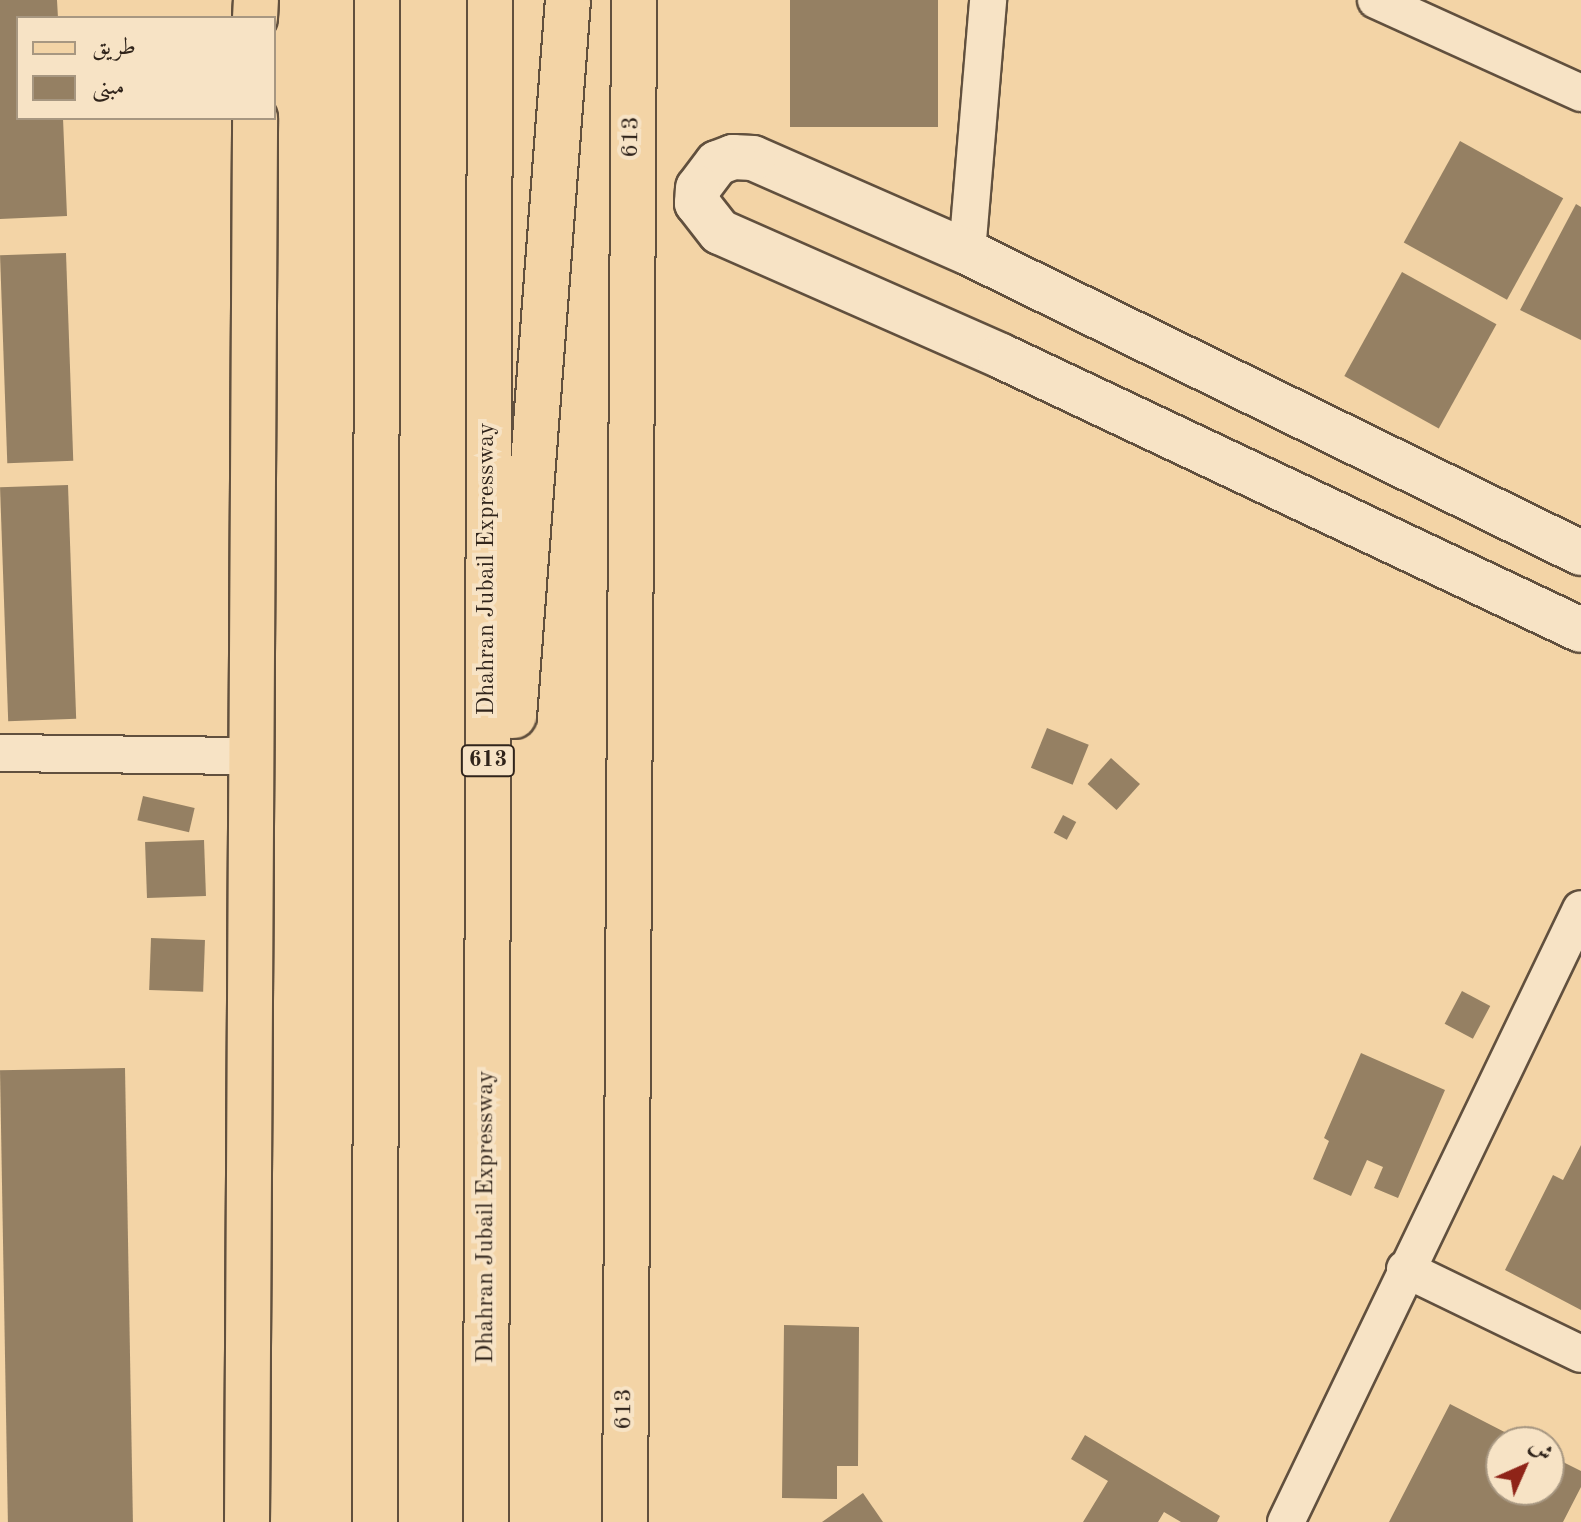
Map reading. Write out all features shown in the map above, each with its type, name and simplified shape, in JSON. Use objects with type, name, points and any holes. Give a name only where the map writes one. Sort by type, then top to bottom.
[{"type":"main road","points":[[375,1522],[377,0]]},
{"type":"main road","name":"Dhahran Jubail Expressway","points":[[486,1522],[490,0]]},
{"type":"main road","points":[[487,1045],[564,105],[568,0]]},
{"type":"main road","name":"613","points":[[625,1522],[634,0]]},
{"type":"main road","points":[[247,1522],[255,756],[255,120]]},
{"type":"street","points":[[967,252],[988,0]]},
{"type":"street","points":[[1376,0],[1423,10],[1581,93]]},
{"type":"street","points":[[1581,553],[967,252],[753,158],[733,157],[717,163],[698,188],[697,203],[720,232],[1001,356],[1581,630]]},
{"type":"street","points":[[0,753],[255,756]]},
{"type":"street","points":[[1286,1522],[1405,1269],[1581,909]]},
{"type":"street","points":[[1405,1269],[1581,1354]]},
{"type":"building","points":[[0,0],[57,0],[58,16],[16,16],[16,120],[63,120],[67,216],[0,219]]},
{"type":"building","points":[[790,0],[938,0],[938,127],[790,127]]},
{"type":"building","points":[[1460,141],[1563,198],[1507,300],[1404,242]]},
{"type":"building","points":[[1576,204],[1581,207],[1581,340],[1520,310]]},
{"type":"building","points":[[66,253],[73,461],[7,463],[0,255]]},
{"type":"building","points":[[1402,272],[1496,324],[1439,428],[1344,376]]},
{"type":"building","points":[[68,485],[76,719],[8,721],[0,487]]},
{"type":"building","points":[[1047,728],[1089,745],[1073,785],[1031,768]]},
{"type":"building","points":[[1111,758],[1140,784],[1117,810],[1088,784]]},
{"type":"building","points":[[143,796],[195,808],[189,832],[137,820]]},
{"type":"building","points":[[1063,815],[1076,822],[1067,840],[1054,833]]},
{"type":"building","points":[[204,840],[206,896],[147,898],[145,842]]},
{"type":"building","points":[[151,938],[205,940],[203,992],[149,990]]},
{"type":"building","points":[[1462,991],[1490,1006],[1473,1039],[1445,1024]]},
{"type":"building","points":[[1361,1053],[1445,1090],[1398,1198],[1374,1188],[1383,1167],[1367,1160],[1351,1196],[1313,1179],[1329,1141],[1324,1138]]},
{"type":"building","points":[[125,1068],[133,1522],[8,1522],[0,1070]]},
{"type":"building","points":[[1581,1145],[1581,1310],[1505,1270],[1553,1175],[1563,1180]]},
{"type":"building","points":[[784,1325],[859,1327],[858,1466],[837,1466],[837,1499],[782,1498]]},
{"type":"building","points":[[1450,1404],[1493,1426],[1485,1426],[1485,1506],[1565,1506],[1565,1463],[1581,1471],[1581,1487],[1563,1522],[1389,1522]]},
{"type":"building","points":[[1085,1435],[1220,1516],[1217,1522],[1181,1522],[1164,1512],[1158,1522],[1083,1522],[1108,1481],[1071,1459]]},
{"type":"building","points":[[863,1493],[883,1522],[822,1522]]}]
